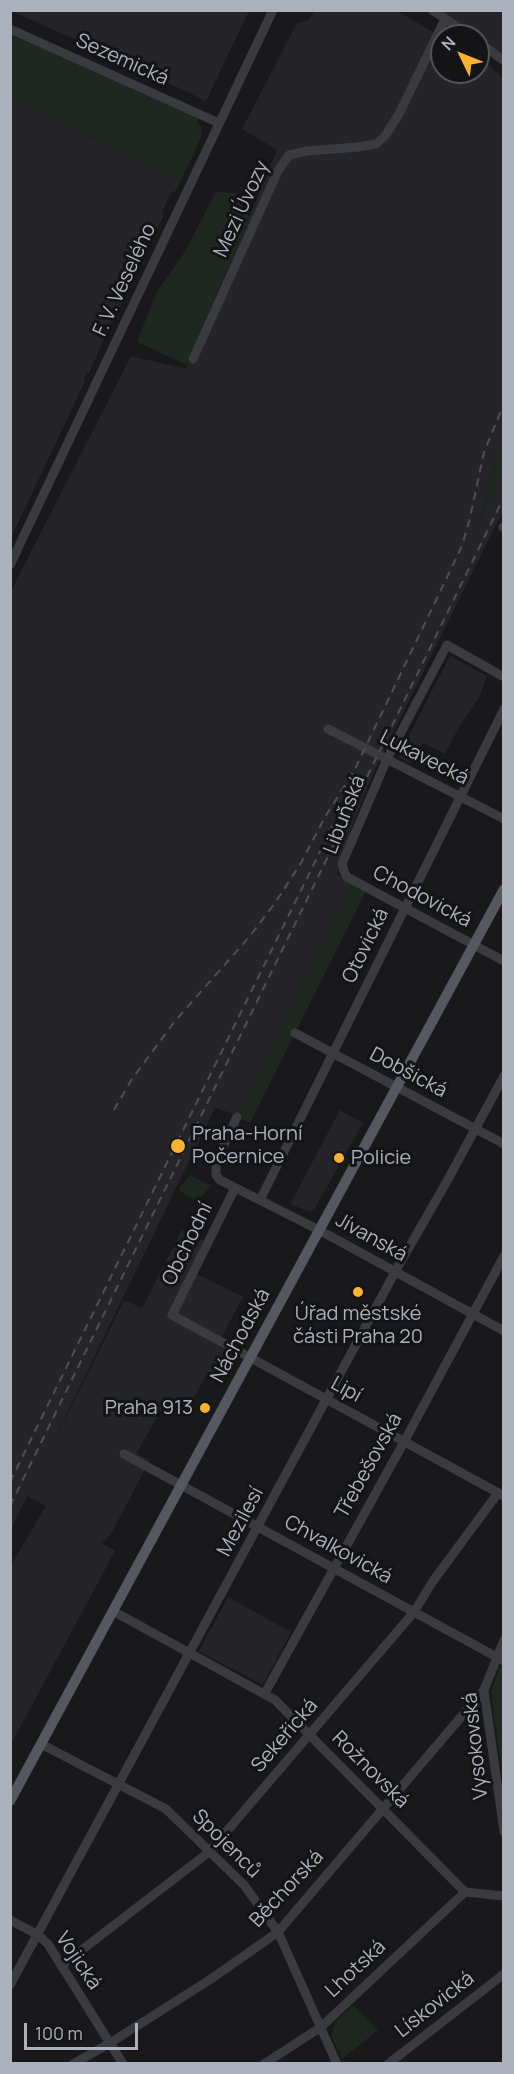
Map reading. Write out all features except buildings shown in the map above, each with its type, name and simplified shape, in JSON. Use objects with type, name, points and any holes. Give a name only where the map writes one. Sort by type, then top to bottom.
[{"type":"main road","name":"Náchodská","points":[[10,1801],[504,889]]},
{"type":"street","name":"F. V. Veselého","points":[[10,565],[273,10]]},
{"type":"street","points":[[432,10],[453,24]]},
{"type":"street","name":"Mezi Úvozy","points":[[194,359],[278,171],[289,155],[376,144],[385,136],[399,114],[445,19]]},
{"type":"street","name":"Sezemická","points":[[10,29],[219,123]]},
{"type":"street","points":[[490,50],[504,61]]},
{"type":"street","points":[[387,759],[447,645],[504,677]]},
{"type":"street","name":"Otovická","points":[[260,1200],[504,709]]},
{"type":"street","name":"Lukavecká","points":[[328,729],[504,819]]},
{"type":"street","name":"Libuňská","points":[[355,881],[347,877],[342,864],[387,759]]},
{"type":"street","name":"Chodovická","points":[[355,881],[504,961]]},
{"type":"street","name":"Dobšická","points":[[295,1034],[504,1144]]},
{"type":"street","name":"Mezilesí","points":[[10,1985],[395,1272],[504,1076]]},
{"type":"street","name":"Jívanská","points":[[237,1117],[216,1162],[216,1175],[220,1180],[319,1230],[504,1331]]},
{"type":"street","name":"Obchodní","points":[[172,1316],[235,1188]]},
{"type":"street","name":"Třebešovská","points":[[265,1693],[504,1256]]},
{"type":"street","name":"Lipí","points":[[172,1316],[501,1494]]},
{"type":"street","name":"Chvalkovická","points":[[124,1454],[500,1659]]},
{"type":"street","name":"Sekeřická","points":[[61,1966],[209,1852],[414,1612],[433,1581],[501,1494]]},
{"type":"street","name":"Rožnovská","points":[[113,1611],[275,1700],[465,1892]]},
{"type":"street","points":[[500,1659],[504,1640]]},
{"type":"street","name":"Vysokovská","points":[[500,1659],[484,1690],[500,1784],[504,1832]]},
{"type":"street","name":"Běchorská","points":[[73,2064],[211,1980],[278,1932],[484,1690]]},
{"type":"street","name":"Spojenců","points":[[41,1744],[166,1809],[244,1885],[278,1932],[337,2064]]},
{"type":"street","points":[[465,1892],[504,1896]]},
{"type":"street","name":"Lhotská","points":[[264,2064],[321,2027],[465,1892]]},
{"type":"street","name":"Vojická","points":[[10,1920],[38,1935],[48,1944],[123,2064]]},
{"type":"street","name":"Lískovická","points":[[388,2064],[504,1974]]},
{"type":"shaded area","points":[[11,11],[249,11],[206,101]]},
{"type":"shaded area","points":[[315,11],[397,11],[430,30],[430,84],[490,84],[490,66],[503,78],[503,444],[478,523],[503,472],[503,511],[367,788],[350,832],[353,834],[341,858],[337,874],[352,884],[238,1115],[215,1108],[41,1467],[124,1300],[142,1308],[182,1230],[204,1241],[190,1271],[243,1297],[218,1346],[232,1355],[218,1383],[206,1376],[183,1417],[163,1407],[136,1454],[150,1460],[111,1534],[102,1543],[115,1551],[11,1744],[11,1565],[46,1506],[27,1496],[11,1530],[11,591],[131,356],[186,369],[277,150],[242,129],[297,23],[309,20]]},
{"type":"shaded area","points":[[439,11],[503,11],[503,56],[490,45],[490,24],[460,24]]},
{"type":"shaded area","points":[[10,34],[198,118],[197,121],[202,129],[201,138],[176,191],[180,180],[11,99]]},
{"type":"shaded area","points":[[11,99],[180,180],[176,191],[172,192],[168,199],[153,239],[89,373],[87,372],[84,378],[86,379],[11,538]]},
{"type":"shaded area","points":[[216,192],[236,193],[249,217],[187,365],[137,342],[156,293],[184,253]]},
{"type":"shaded area","points":[[503,444],[503,472],[477,527],[490,489],[495,464]]},
{"type":"shaded area","points":[[450,656],[487,676],[479,698],[459,727],[445,754],[423,743],[411,763],[398,757]]},
{"type":"shaded area","points":[[352,884],[366,891],[250,1123],[237,1117]]},
{"type":"shaded area","points":[[340,1110],[363,1123],[315,1208],[310,1212],[290,1204]]},
{"type":"shaded area","points":[[190,1175],[211,1186],[195,1200],[178,1190]]},
{"type":"shaded area","points":[[228,1597],[291,1632],[263,1685],[199,1651]]},
{"type":"shaded area","points":[[499,1667],[504,1669],[503,1774],[491,1693]]},
{"type":"shaded area","points":[[353,2005],[378,2030],[342,2059],[331,2035],[337,2020]]},
{"type":"railway","points":[[114,1110],[132,1079],[175,1021],[250,936],[275,903],[354,771],[462,546],[484,452],[504,404]]},
{"type":"railway","points":[[10,1506],[504,497]]},
{"type":"railway","points":[[10,1482],[341,809]]},
{"type":"place","name":"Praha-Horní Počernice","points":[[178,1146]]},
{"type":"place","name":"Policie","points":[[339,1158]]},
{"type":"place","name":"Úřad městské části Praha 20","points":[[358,1292]]},
{"type":"place","name":"Praha 913","points":[[205,1408]]}]
